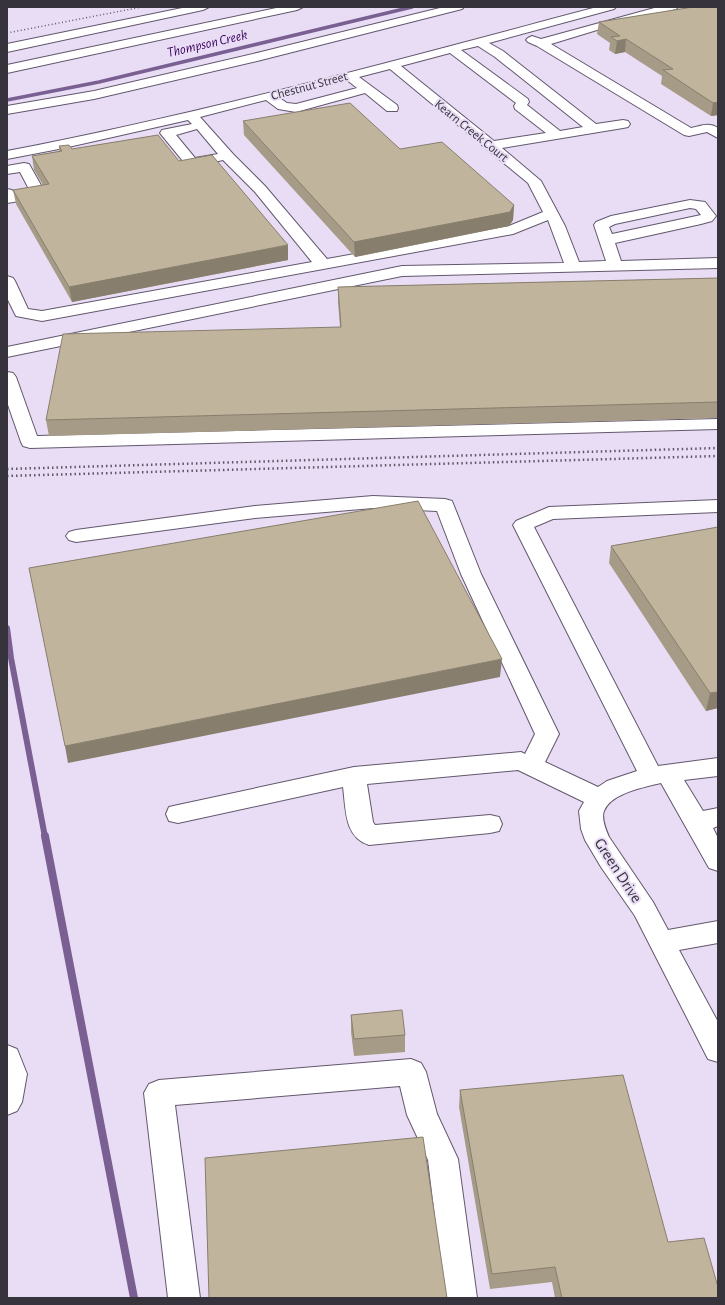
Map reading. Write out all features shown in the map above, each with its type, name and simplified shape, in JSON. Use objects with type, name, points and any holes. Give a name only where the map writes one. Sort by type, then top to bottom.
[{"type":"street","points":[[7,48],[203,7]]},
{"type":"street","points":[[7,69],[297,7]]},
{"type":"street","points":[[7,110],[101,93],[269,54],[458,7]]},
{"type":"street","name":"Chestnut Street","points":[[7,155],[64,144],[191,115],[392,65],[610,7]]},
{"type":"street","points":[[540,43],[616,21],[672,7]]},
{"type":"street","points":[[548,12],[560,20]]},
{"type":"street","points":[[512,33],[540,43],[689,132],[709,128],[718,134]]},
{"type":"street","points":[[480,42],[499,54],[594,129]]},
{"type":"street","points":[[452,49],[523,102],[520,106],[557,135]]},
{"type":"street","name":"Kearn Creek Court","points":[[392,65],[534,181],[549,206],[573,267]]},
{"type":"street","points":[[349,75],[392,108]]},
{"type":"street","points":[[268,96],[283,106],[296,108],[367,89]]},
{"type":"street","points":[[191,115],[260,189],[323,265]]},
{"type":"street","points":[[491,146],[623,124]]},
{"type":"street","points":[[200,126],[167,133],[192,163],[228,156]]},
{"type":"street","points":[[7,170],[24,167],[39,194],[10,199],[7,193]]},
{"type":"street","points":[[605,240],[701,220],[709,216],[700,205],[690,204],[611,220],[601,225],[605,240],[615,266]]},
{"type":"street","points":[[7,280],[22,313],[42,316],[513,230],[549,206]]},
{"type":"street","points":[[7,352],[402,272],[718,263]]},
{"type":"street","points":[[7,377],[30,442],[718,424]]},
{"type":"street","points":[[76,536],[255,512],[373,502],[445,505],[471,574],[547,734],[531,766]]},
{"type":"street","points":[[718,506],[549,513],[523,525],[659,775],[707,820],[718,861]]},
{"type":"street","points":[[178,814],[354,776],[521,761],[599,798],[618,785],[630,781],[659,775],[718,767]]},
{"type":"street","points":[[354,776],[361,825],[369,835],[490,824]]},
{"type":"street","name":"Green Drive","points":[[599,798],[591,812],[592,827],[600,844],[636,896],[718,1050]]},
{"type":"street","points":[[661,942],[718,932]]},
{"type":"street","points":[[7,1058],[12,1074],[7,1102]]},
{"type":"street","points":[[184,1298],[159,1093],[410,1072],[422,1115],[443,1159],[461,1298]]},
{"type":"building","points":[[693,7],[718,7],[718,102],[713,103],[663,70],[673,69],[626,39],[617,41],[611,37],[620,36],[599,22]]},
{"type":"building","points":[[350,103],[400,149],[442,142],[514,205],[510,212],[354,242],[243,121]]},
{"type":"building","points":[[158,135],[179,161],[212,155],[288,245],[69,287],[13,190],[49,184],[32,156],[62,151],[59,146],[69,145],[72,149]]},
{"type":"building","points":[[718,278],[718,402],[46,420],[63,334],[341,327],[338,287]]},
{"type":"building","points":[[418,501],[502,659],[65,746],[29,568]]},
{"type":"building","points":[[718,527],[718,692],[710,693],[611,546]]},
{"type":"building","points":[[402,1010],[405,1035],[354,1039],[351,1015]]},
{"type":"building","points":[[623,1075],[668,1242],[704,1238],[718,1287],[718,1298],[562,1298],[555,1267],[492,1274],[460,1090]]},
{"type":"building","points":[[423,1137],[447,1298],[209,1298],[205,1158]]},
{"type":"waterway","name":"Thompson Creek","points":[[7,100],[99,82],[412,7]]},
{"type":"waterway","points":[[7,628],[11,658],[45,837]]},
{"type":"waterway","points":[[45,836],[134,1298]]},
{"type":"railway","points":[[7,33],[142,7]]},
{"type":"railway","points":[[7,469],[718,448]]},
{"type":"railway","points":[[7,476],[718,456]]}]
